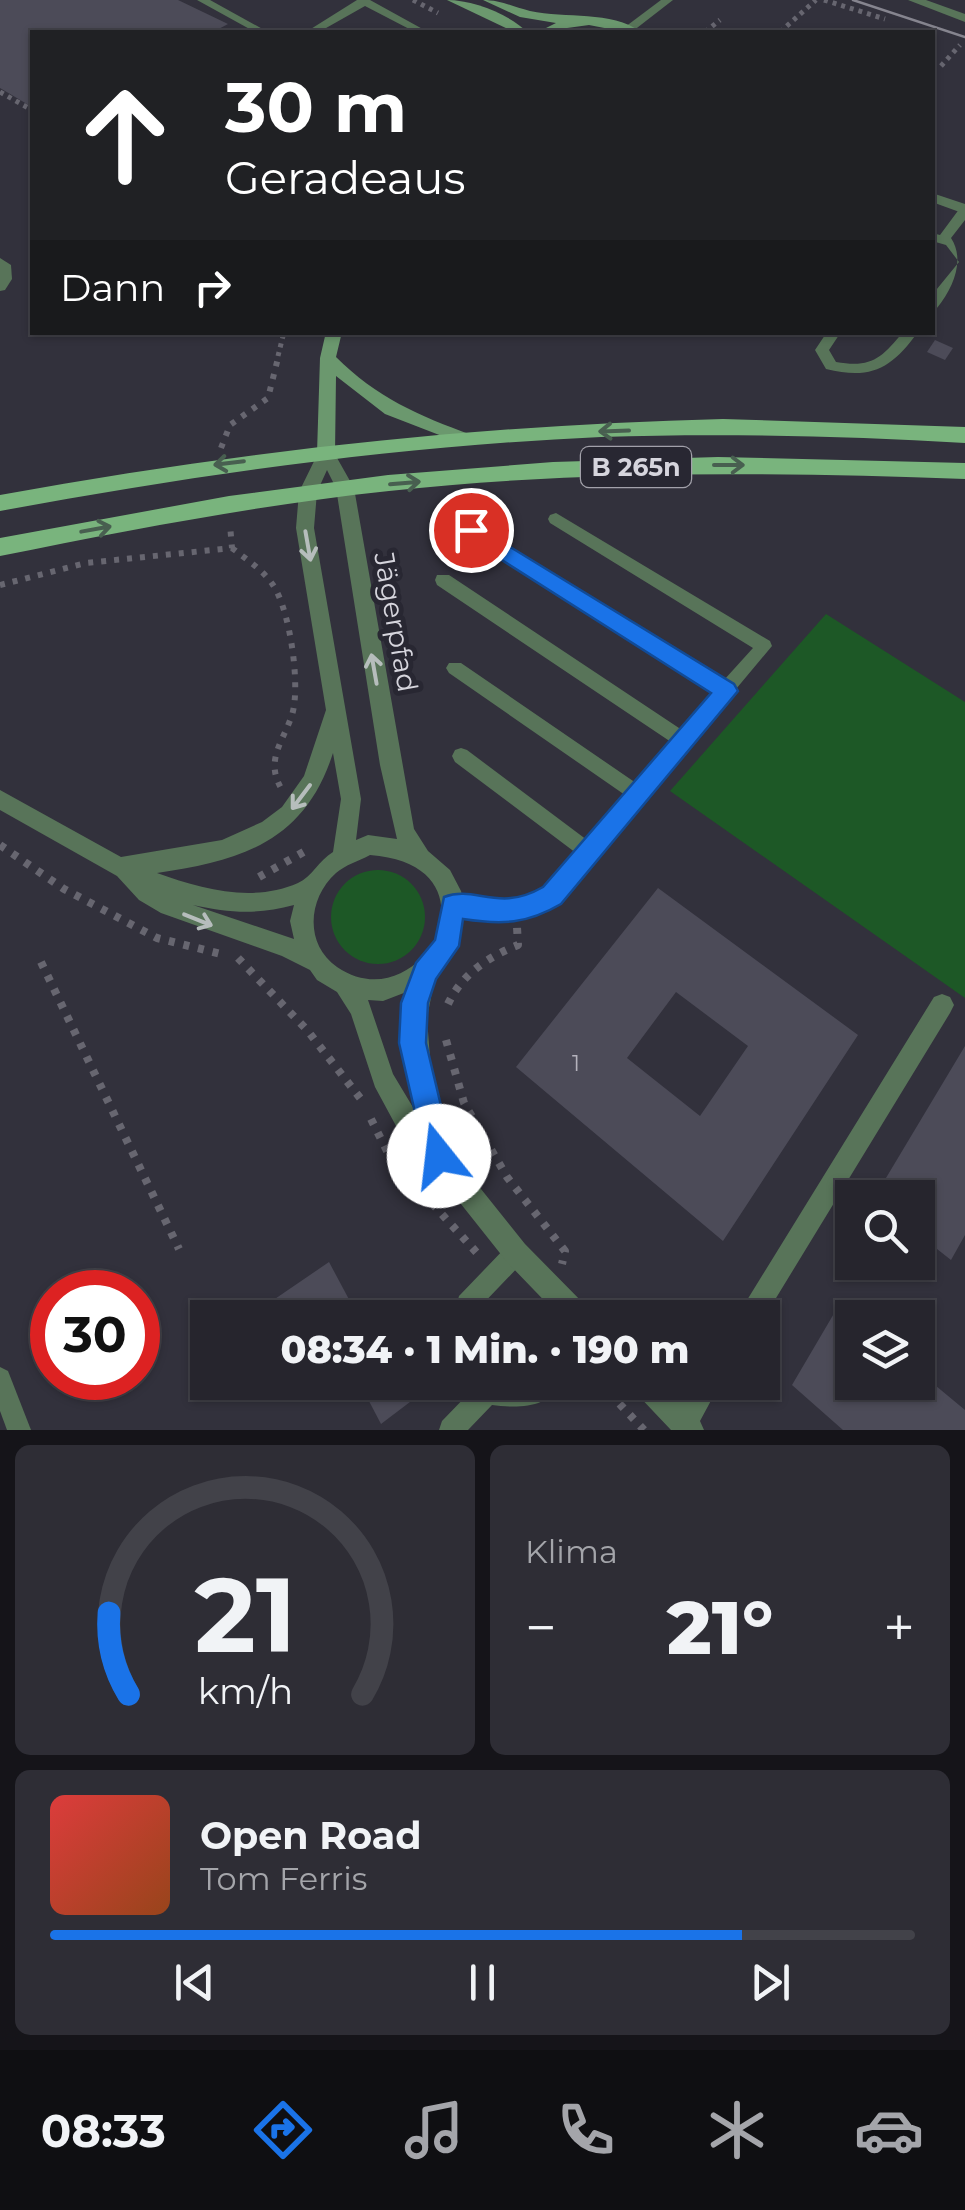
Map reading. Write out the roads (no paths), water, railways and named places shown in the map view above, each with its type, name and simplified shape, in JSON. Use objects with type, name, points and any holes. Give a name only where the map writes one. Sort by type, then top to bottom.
[{"type":"main road","name":"B 265n","points":[[0,503],[221,463],[466,438],[612,431],[795,429],[965,435]]},
{"type":"main road","name":"B 265n","points":[[0,548],[228,505],[344,488],[654,466],[828,465],[965,471]]},
{"type":"street","points":[[453,0],[518,30]]},
{"type":"street","points":[[489,0],[524,14],[594,21],[628,30]]},
{"type":"street","points":[[914,0],[965,18]]},
{"type":"street","points":[[550,30],[576,22]]},
{"type":"street","points":[[935,198],[965,210]]},
{"type":"street","points":[[333,335],[328,358],[326,453],[308,492],[305,528],[350,799],[344,853]]},
{"type":"street","points":[[328,358],[372,401],[413,421],[466,438]]},
{"type":"street","name":"Jägerpfad","points":[[326,453],[344,488],[390,765],[404,832],[418,854]]},
{"type":"street","points":[[118,867],[186,860],[236,845],[280,821],[303,798],[322,757],[336,707]]},
{"type":"street","points":[[0,798],[118,867],[163,886],[253,903],[306,892]]},
{"type":"street","points":[[312,960],[302,938],[300,914],[306,892],[328,863],[344,853],[368,845],[394,845],[418,854],[444,879],[453,906],[446,946],[425,972],[414,1003],[412,1043],[439,1156]]},
{"type":"street","points":[[118,867],[146,895],[189,917],[284,943],[346,985],[387,989],[425,972]]},
{"type":"street","points":[[346,985],[361,1009],[383,1079],[412,1128],[516,1253],[563,1300]]},
{"type":"street","points":[[760,1300],[942,1005]]},
{"type":"street","points":[[662,1400],[687,1426],[699,1400]]},
{"type":"lane","points":[[202,0],[258,30]]},
{"type":"lane","points":[[633,30],[668,0]]},
{"type":"lane","points":[[315,30],[363,1],[412,30]]},
{"type":"lane","points":[[935,301],[965,263],[951,242],[938,239],[965,210]]},
{"type":"lane","points":[[0,262],[5,279],[0,287]]},
{"type":"lane","points":[[832,335],[822,350],[830,366],[856,371],[886,364],[909,335]]},
{"type":"lane","points":[[453,906],[497,912],[527,910],[552,895],[764,646],[556,519]]},
{"type":"lane","points":[[471,530],[726,691]]},
{"type":"lane","points":[[443,580],[684,741]]},
{"type":"lane","points":[[455,668],[638,794]]},
{"type":"lane","points":[[462,756],[588,852]]},
{"type":"lane","points":[[470,1300],[516,1253]]},
{"type":"lane","points":[[0,1379],[19,1430]]},
{"type":"lane","points":[[451,1430],[473,1400]]},
{"type":"tram line","points":[[853,0],[965,37]]}]
